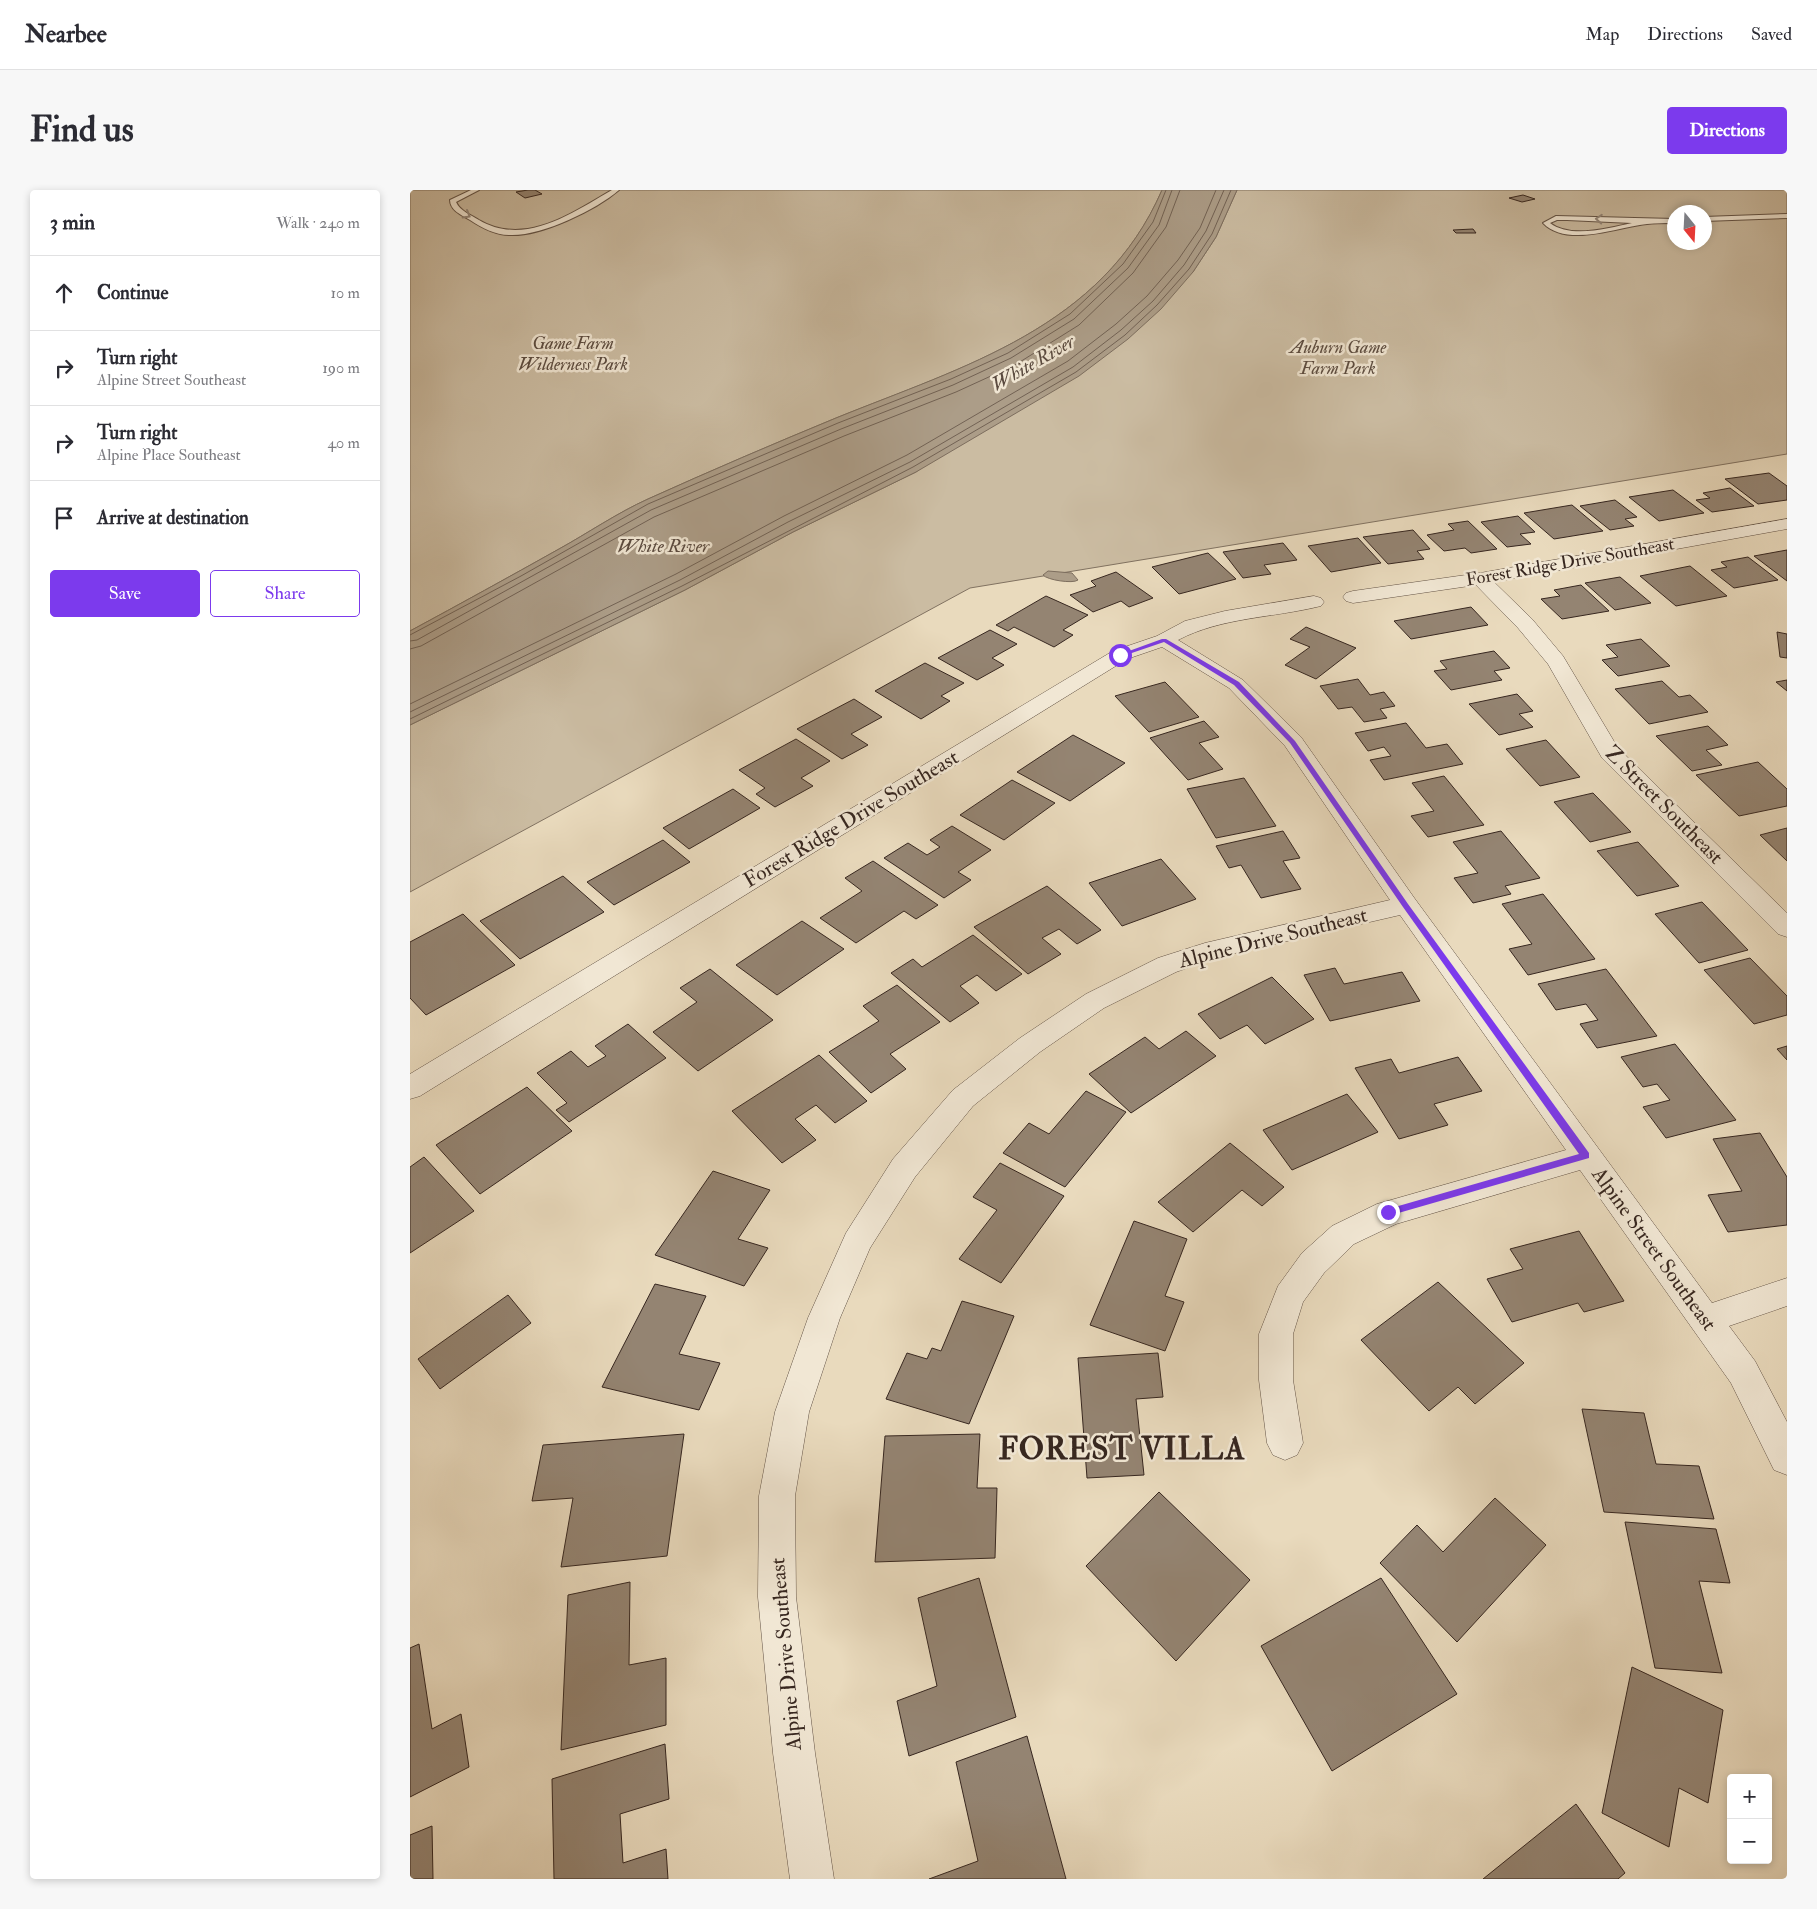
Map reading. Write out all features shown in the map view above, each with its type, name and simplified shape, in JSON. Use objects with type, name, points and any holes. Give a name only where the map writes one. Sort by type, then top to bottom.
[{"type":"street","name":"Forest Ridge Drive Southeast","points":[[1353,597],[1480,578],[1787,524]]},
{"type":"street","name":"Z Street Southeast","points":[[1480,578],[1549,651],[1564,672],[1594,731],[1610,753],[1787,928]]},
{"type":"street","name":"Forest Ridge Drive Southeast","points":[[410,1088],[1120,655],[1164,640],[1192,625],[1226,617],[1314,602]]},
{"type":"street","name":"Alpine Street Southeast","points":[[1164,640],[1236,684],[1293,742],[1406,905],[1743,1372],[1787,1458]]},
{"type":"street","name":"Alpine Drive Southeast","points":[[812,1879],[794,1753],[777,1597],[777,1496],[792,1412],[824,1318],[857,1242],[904,1168],[963,1098],[1030,1045],[1096,1002],[1167,965],[1214,949],[1406,905]]},
{"type":"street","points":[[1285,1443],[1276,1380],[1276,1334],[1290,1296],[1313,1264],[1343,1235],[1388,1212],[1586,1156]]},
{"type":"street","points":[[1705,1320],[1787,1292]]},
{"type":"lane","points":[[476,190],[456,197],[452,204],[456,209],[494,231],[509,232],[526,232],[552,226],[616,190]]},
{"type":"lane","points":[[1712,219],[1787,216]]},
{"type":"lane","points":[[1647,222],[1601,230],[1576,232],[1554,230],[1546,223],[1548,220],[1567,218],[1667,221]]},
{"type":"green space","name":"Game Farm Wilderness Park","points":[[410,190],[1162,190],[1136,237],[1104,276],[1066,309],[1024,336],[979,360],[836,418],[636,505],[410,631]]},
{"type":"green space","name":"Auburn Game Farm Park","points":[[1237,190],[1787,190],[1787,454],[970,588],[410,892],[410,725],[685,590],[793,532],[916,472],[1193,272],[1216,237]]},
{"type":"water","name":"White River","points":[[1162,190],[1237,190],[1216,237],[1193,272],[1161,309],[1128,339],[1079,376],[916,472],[793,532],[685,590],[410,725],[410,631],[636,505],[836,418],[932,380],[980,359],[1024,336],[1066,309],[1104,277],[1136,237]]},
{"type":"water","points":[[1048,571],[1072,573],[1078,580],[1055,580],[1045,577],[1043,575]]},
{"type":"building","points":[[535,190],[542,194],[525,198],[516,192]]},
{"type":"building","points":[[1523,195],[1535,199],[1522,202],[1509,198]]},
{"type":"building","points":[[1473,229],[1476,233],[1456,233],[1453,230]]},
{"type":"building","points":[[1769,473],[1787,486],[1787,500],[1758,504],[1725,479]]},
{"type":"building","points":[[1730,488],[1754,506],[1712,512],[1696,500],[1710,498],[1703,493]]},
{"type":"building","points":[[1673,490],[1704,513],[1659,521],[1629,497]]},
{"type":"building","points":[[1615,500],[1637,517],[1625,519],[1634,526],[1610,530],[1580,506]]},
{"type":"building","points":[[1572,505],[1603,531],[1554,539],[1524,513]]},
{"type":"building","points":[[1518,516],[1535,532],[1520,534],[1531,544],[1507,547],[1481,522]]},
{"type":"building","points":[[1468,521],[1497,549],[1471,553],[1465,548],[1444,551],[1427,535],[1454,530],[1448,524]]},
{"type":"building","points":[[1413,530],[1430,549],[1417,551],[1424,559],[1388,564],[1363,537]]},
{"type":"building","points":[[1358,538],[1381,563],[1331,572],[1308,546]]},
{"type":"building","points":[[1283,543],[1297,560],[1264,565],[1271,574],[1243,578],[1223,552]]},
{"type":"building","points":[[1787,550],[1787,581],[1754,556]]},
{"type":"building","points":[[1208,553],[1236,579],[1179,594],[1152,567]]},
{"type":"building","points":[[1748,557],[1778,580],[1734,588],[1711,570],[1727,567],[1721,562]]},
{"type":"building","points":[[1690,566],[1727,596],[1676,606],[1640,576]]},
{"type":"building","points":[[1116,572],[1153,598],[1129,607],[1121,601],[1093,612],[1070,595],[1096,586],[1091,581]]},
{"type":"building","points":[[1620,577],[1651,603],[1615,610],[1585,583]]},
{"type":"building","points":[[1581,585],[1609,611],[1562,619],[1541,599],[1560,596],[1554,590]]},
{"type":"building","points":[[1046,596],[1088,615],[1063,630],[1073,635],[1054,647],[1014,627],[1008,631],[996,625]]},
{"type":"building","points":[[1471,607],[1488,625],[1411,639],[1394,621]]},
{"type":"building","points":[[1306,627],[1356,648],[1316,679],[1285,665],[1310,647],[1290,639]]},
{"type":"building","points":[[990,630],[1017,644],[992,658],[1004,665],[977,680],[938,658]]},
{"type":"building","points":[[1777,632],[1787,634],[1787,658],[1780,657]]},
{"type":"building","points":[[1641,639],[1670,666],[1618,676],[1602,660],[1618,657],[1606,645]]},
{"type":"building","points":[[1494,651],[1510,668],[1494,671],[1502,680],[1451,690],[1434,671],[1447,669],[1440,661]]},
{"type":"building","points":[[925,663],[964,683],[941,696],[950,701],[921,719],[875,691]]},
{"type":"building","points":[[1358,679],[1370,695],[1384,692],[1395,706],[1380,709],[1387,718],[1364,722],[1352,707],[1338,709],[1320,686]]},
{"type":"building","points":[[1787,680],[1787,691],[1776,682]]},
{"type":"building","points":[[1662,681],[1679,697],[1690,695],[1708,712],[1649,724],[1615,689]]},
{"type":"building","points":[[1165,682],[1199,717],[1149,732],[1115,696]]},
{"type":"building","points":[[1517,694],[1533,711],[1519,714],[1533,727],[1499,735],[1469,704]]},
{"type":"building","points":[[854,699],[882,717],[851,734],[868,745],[842,759],[797,729]]},
{"type":"building","points":[[1204,721],[1219,737],[1199,743],[1223,769],[1188,780],[1150,738]]},
{"type":"building","points":[[1406,723],[1426,748],[1447,744],[1463,764],[1384,780],[1370,760],[1391,756],[1384,747],[1368,751],[1355,733]]},
{"type":"building","points":[[1708,726],[1728,745],[1706,750],[1722,765],[1692,771],[1656,736]]},
{"type":"building","points":[[1073,735],[1125,763],[1070,801],[1017,772]]},
{"type":"building","points":[[796,739],[830,761],[801,778],[813,786],[775,807],[756,794],[765,788],[739,770]]},
{"type":"building","points":[[1546,740],[1580,777],[1540,786],[1506,749]]},
{"type":"building","points":[[1758,762],[1787,789],[1787,806],[1739,816],[1696,775]]},
{"type":"building","points":[[1444,776],[1484,825],[1428,837],[1411,816],[1434,811],[1412,783]]},
{"type":"building","points":[[1244,778],[1276,826],[1216,838],[1187,789]]},
{"type":"building","points":[[1012,780],[1055,803],[1004,840],[960,815]]},
{"type":"building","points":[[733,789],[760,808],[689,849],[663,828]]},
{"type":"building","points":[[1593,793],[1631,832],[1590,842],[1554,802]]},
{"type":"building","points":[[952,826],[991,850],[958,872],[971,880],[944,898],[884,858],[908,843],[927,855],[940,847],[930,840]]},
{"type":"building","points":[[1787,828],[1787,861],[1760,835]]},
{"type":"building","points":[[1283,831],[1300,858],[1283,861],[1301,889],[1261,898],[1241,865],[1229,868],[1216,846]]},
{"type":"building","points":[[1501,831],[1540,878],[1505,886],[1511,894],[1473,903],[1454,878],[1478,873],[1453,842]]},
{"type":"building","points":[[663,840],[690,862],[614,905],[587,882]]},
{"type":"building","points":[[1638,842],[1679,886],[1637,896],[1597,851]]},
{"type":"building","points":[[1161,859],[1196,899],[1122,926],[1089,883]]},
{"type":"building","points":[[873,861],[938,905],[916,919],[904,911],[856,943],[820,918],[862,891],[845,878]]},
{"type":"building","points":[[563,876],[604,912],[520,959],[480,921]]},
{"type":"building","points":[[1047,886],[1101,930],[1077,944],[1059,929],[1042,938],[1061,954],[1028,974],[974,927]]},
{"type":"building","points":[[1543,894],[1595,959],[1528,975],[1509,949],[1532,944],[1502,904]]},
{"type":"building","points":[[1702,902],[1748,950],[1699,963],[1655,914]]},
{"type":"building","points":[[463,914],[515,965],[426,1015],[410,998],[410,942]]},
{"type":"building","points":[[802,921],[844,949],[777,995],[736,965]]},
{"type":"building","points":[[973,935],[1022,974],[996,991],[977,975],[960,986],[979,1003],[950,1022],[891,973],[913,959],[922,967]]},
{"type":"building","points":[[1750,958],[1787,996],[1787,1015],[1754,1024],[1704,970]]},
{"type":"building","points":[[1335,968],[1344,984],[1402,972],[1420,1001],[1330,1021],[1304,975]]},
{"type":"building","points":[[710,969],[773,1020],[698,1071],[653,1032],[697,1002],[680,988]]},
{"type":"building","points":[[1606,969],[1657,1036],[1597,1048],[1580,1024],[1598,1020],[1586,1004],[1556,1010],[1538,984]]},
{"type":"building","points":[[1272,977],[1314,1019],[1265,1044],[1247,1025],[1220,1039],[1198,1014]]},
{"type":"building","points":[[897,985],[940,1022],[890,1054],[906,1069],[871,1093],[829,1052],[879,1021],[863,1006]]},
{"type":"building","points":[[628,1024],[666,1058],[569,1122],[556,1110],[567,1103],[537,1073],[571,1051],[588,1067],[606,1056],[595,1046]]},
{"type":"building","points":[[1186,1031],[1216,1056],[1131,1113],[1089,1074],[1145,1037],[1159,1049]]},
{"type":"building","points":[[1675,1044],[1736,1120],[1666,1138],[1643,1107],[1670,1100],[1657,1084],[1643,1087],[1621,1057]]},
{"type":"building","points":[[1787,1046],[1787,1060],[1777,1049]]},
{"type":"building","points":[[819,1055],[867,1101],[835,1123],[816,1105],[795,1119],[816,1140],[782,1163],[732,1111]]},
{"type":"building","points":[[1458,1057],[1482,1091],[1434,1104],[1448,1125],[1399,1139],[1355,1068],[1391,1059],[1399,1073]]},
{"type":"building","points":[[527,1087],[572,1131],[480,1194],[436,1145]]},
{"type":"building","points":[[1086,1091],[1126,1112],[1065,1187],[1003,1153],[1029,1123],[1049,1134]]},
{"type":"building","points":[[1347,1094],[1378,1132],[1292,1170],[1263,1130]]},
{"type":"building","points":[[1760,1133],[1787,1177],[1787,1225],[1728,1232],[1708,1195],[1742,1191],[1713,1139]]},
{"type":"building","points":[[1230,1143],[1284,1187],[1262,1206],[1242,1190],[1193,1232],[1158,1202]]},
{"type":"building","points":[[424,1157],[474,1211],[410,1253],[410,1167]]},
{"type":"building","points":[[1000,1163],[1064,1196],[1001,1283],[959,1259],[997,1210],[973,1197]]},
{"type":"building","points":[[713,1171],[770,1190],[738,1239],[768,1248],[744,1286],[655,1255]]},
{"type":"building","points":[[1134,1221],[1187,1239],[1165,1296],[1184,1302],[1165,1351],[1090,1325]]},
{"type":"building","points":[[1579,1231],[1624,1301],[1584,1312],[1578,1303],[1512,1322],[1487,1279],[1523,1269],[1510,1249]]},
{"type":"building","points":[[1438,1282],[1524,1363],[1475,1404],[1458,1387],[1429,1411],[1361,1340]]},
{"type":"building","points":[[655,1284],[706,1296],[679,1354],[720,1363],[699,1410],[602,1387]]},
{"type":"building","points":[[508,1295],[531,1323],[440,1389],[418,1359]]},
{"type":"building","points":[[962,1301],[1014,1316],[969,1424],[886,1399],[907,1353],[927,1359],[932,1348],[941,1351]]},
{"type":"building","points":[[1158,1353],[1163,1397],[1136,1399],[1144,1475],[1087,1478],[1078,1358]]},
{"type":"building","points":[[1582,1409],[1644,1413],[1656,1464],[1699,1466],[1714,1519],[1604,1512]]},
{"type":"building","points":[[684,1434],[667,1556],[561,1567],[573,1498],[532,1501],[543,1445]]},
{"type":"building","points":[[980,1434],[977,1488],[997,1488],[995,1558],[875,1562],[885,1436]]},
{"type":"building","points":[[1159,1492],[1250,1580],[1176,1661],[1086,1566]]},
{"type":"building","points":[[1495,1498],[1546,1545],[1457,1642],[1380,1563],[1417,1525],[1443,1552]]},
{"type":"building","points":[[1625,1522],[1716,1529],[1730,1583],[1699,1581],[1722,1673],[1655,1668]]},
{"type":"building","points":[[979,1578],[1016,1717],[909,1756],[897,1701],[937,1686],[918,1598]]},
{"type":"building","points":[[1381,1578],[1457,1694],[1332,1771],[1261,1646]]},
{"type":"building","points":[[630,1582],[629,1665],[666,1658],[666,1725],[561,1750],[568,1595]]},
{"type":"building","points":[[419,1644],[432,1729],[461,1714],[469,1767],[410,1797],[410,1648]]},
{"type":"building","points":[[1632,1667],[1723,1710],[1708,1803],[1679,1788],[1669,1847],[1602,1813]]},
{"type":"building","points":[[1027,1736],[1066,1879],[929,1879],[978,1861],[956,1762]]},
{"type":"building","points":[[665,1744],[669,1799],[620,1814],[623,1863],[666,1849],[668,1879],[554,1879],[552,1779]]},
{"type":"building","points":[[1576,1804],[1625,1873],[1618,1879],[1483,1879]]},
{"type":"building","points":[[432,1826],[433,1879],[410,1879],[410,1835]]},
{"type":"district","name":"FOREST VILLA","points":[[1122,1449]]},
{"type":"route","points":[[1120,655],[1164,640],[1210,666],[1236,684],[1268,715],[1293,742],[1406,905],[1586,1156],[1388,1212]]}]
